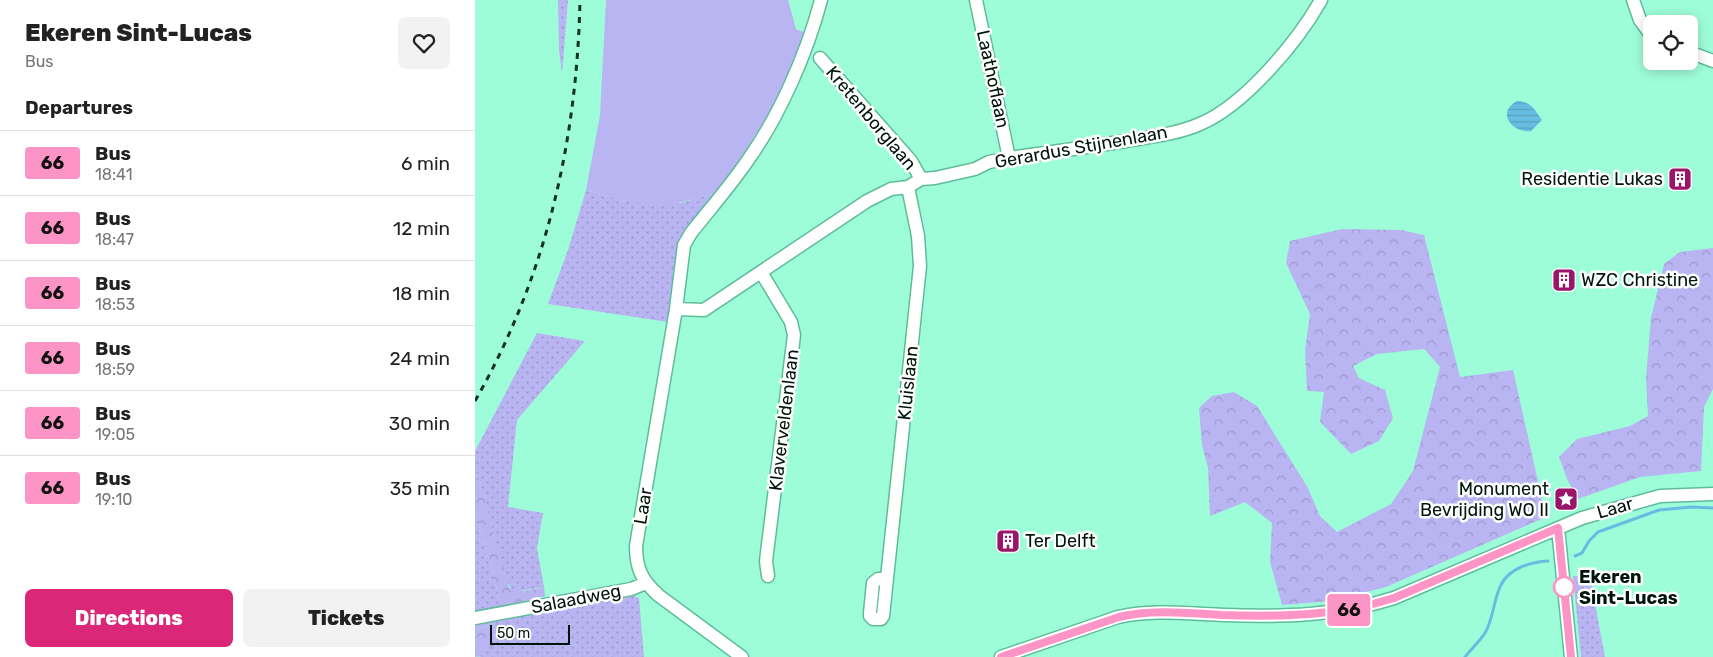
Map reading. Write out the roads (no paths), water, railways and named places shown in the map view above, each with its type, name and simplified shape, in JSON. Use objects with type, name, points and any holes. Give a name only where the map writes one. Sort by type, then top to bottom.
[{"type":"street","name":"Laar","points":[[742,657],[658,595],[646,583],[638,567],[636,546],[676,309],[684,245],[691,233],[749,160],[777,111],[808,42],[821,0]]},
{"type":"street","name":"Laathoflaan","points":[[976,0],[1009,158]]},
{"type":"street","name":"Gerardus Stijnenlaan","points":[[676,309],[704,310],[867,201],[891,189],[908,187],[921,178],[935,178],[975,169],[989,162],[1009,158],[1157,136],[1200,124],[1232,106],[1276,62],[1306,25],[1321,0]]},
{"type":"street","points":[[1633,0],[1643,24]]},
{"type":"street","points":[[1698,56],[1713,62]]},
{"type":"street","name":"Kretenborglaan","points":[[820,58],[911,161],[921,178]]},
{"type":"street","name":"Kluislaan","points":[[887,579],[920,266],[917,236],[908,187]]},
{"type":"street","name":"Klaverveldenlaan","points":[[761,272],[791,322],[794,334],[767,562],[769,576]]},
{"type":"street","name":"Laar","points":[[1001,657],[1136,613],[1309,615],[1340,612],[1371,605],[1394,598],[1582,518],[1660,496],[1713,494]]},
{"type":"street","points":[[1558,528],[1571,657]]},
{"type":"street","name":"Salaadweg","points":[[475,618],[631,589],[646,583]]},
{"type":"water","points":[[1517,101],[1529,104],[1542,120],[1531,131],[1519,129],[1509,122],[1507,112],[1510,106]]},
{"type":"waterway","points":[[1575,556],[1582,553],[1589,541],[1598,532],[1659,510],[1691,507],[1713,508]]},
{"type":"waterway","points":[[1465,657],[1483,636],[1488,627],[1498,591],[1509,574],[1521,567],[1548,561]]},
{"type":"railway","points":[[475,401],[500,354],[521,306],[539,257],[553,207],[564,157],[572,105],[578,53],[580,0]]},
{"type":"place","name":"Residentie Lukas","points":[[1680,179]]},
{"type":"place","name":"WZC Christine","points":[[1564,280]]},
{"type":"place","name":"Monument Bevrijding WO II","points":[[1566,499]]},
{"type":"place","name":"Ter Delft","points":[[1008,541]]},
{"type":"place","name":"Ekeren Sint-Lucas","points":[[1564,587]]}]
